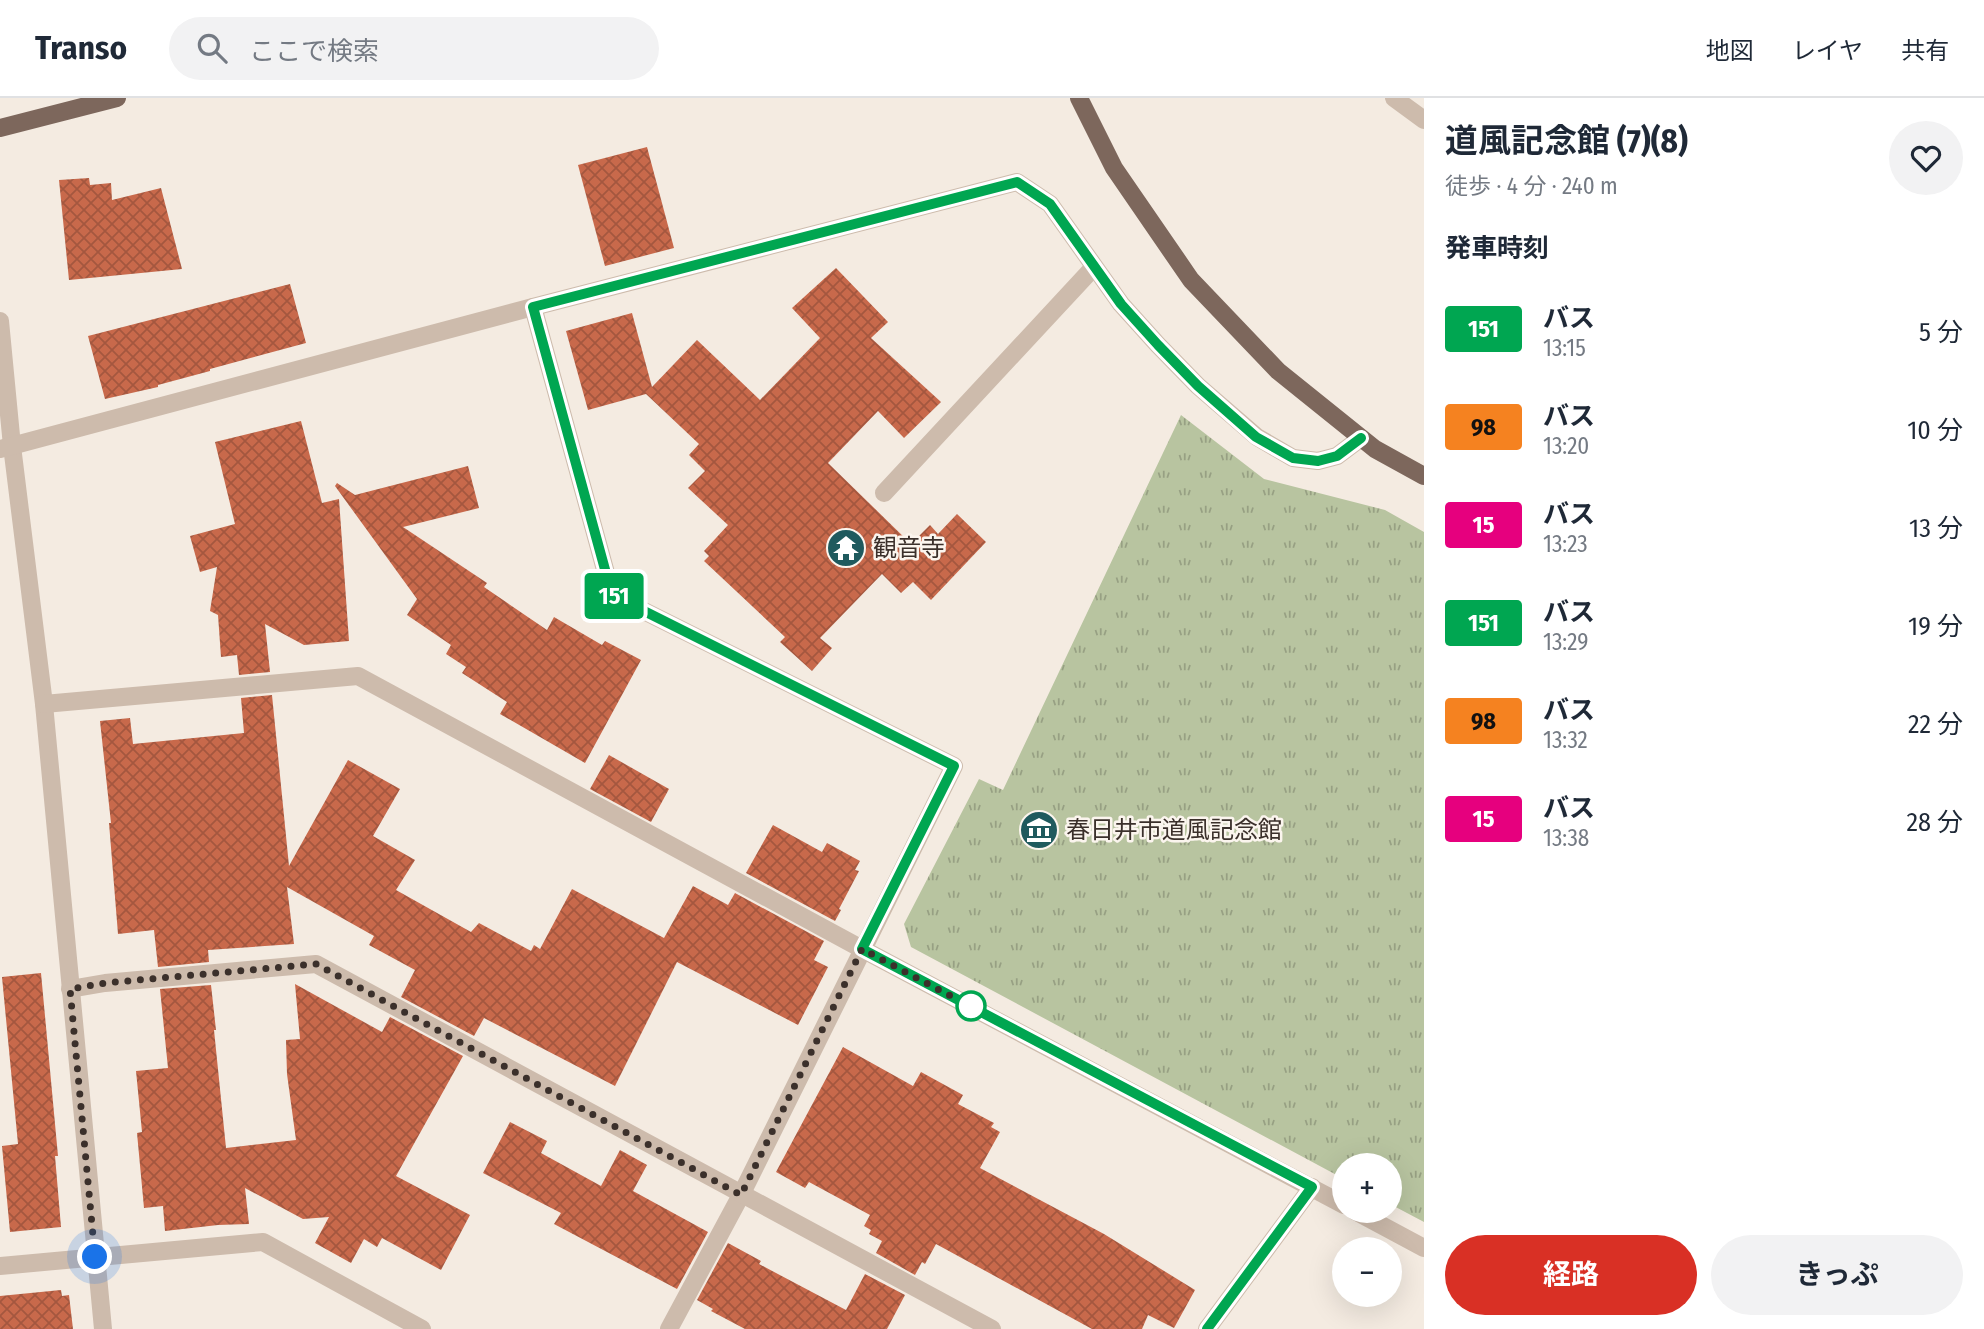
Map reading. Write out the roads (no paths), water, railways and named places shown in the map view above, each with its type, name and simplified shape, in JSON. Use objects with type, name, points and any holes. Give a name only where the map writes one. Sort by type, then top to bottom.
[{"type":"main road","points":[[0,128],[117,98]]},
{"type":"main road","points":[[1079,98],[1114,168],[1191,280],[1278,371],[1375,449],[1424,476]]},
{"type":"street","points":[[1394,98],[1424,120]]},
{"type":"street","points":[[6,447],[1017,182],[1050,204],[1121,304],[1198,386],[1256,437],[1293,458],[1318,461],[1337,456],[1361,438]]},
{"type":"street","points":[[884,493],[1094,267]]},
{"type":"street","points":[[533,307],[612,595],[954,766],[741,1195],[669,1329]]},
{"type":"street","points":[[0,321],[6,447],[44,704],[103,1329]]},
{"type":"street","points":[[44,704],[358,676],[862,949],[1332,1198]]},
{"type":"street","points":[[70,989],[105,983],[316,964],[992,1329]]},
{"type":"street","points":[[1207,1329],[1312,1187]]},
{"type":"street","points":[[1377,1223],[1424,1248]]},
{"type":"street","points":[[0,1266],[263,1242],[422,1329]]},
{"type":"place","name":"観音寺","points":[[846,548]]},
{"type":"place","name":"春日井市道風記念館","points":[[1039,830]]}]
